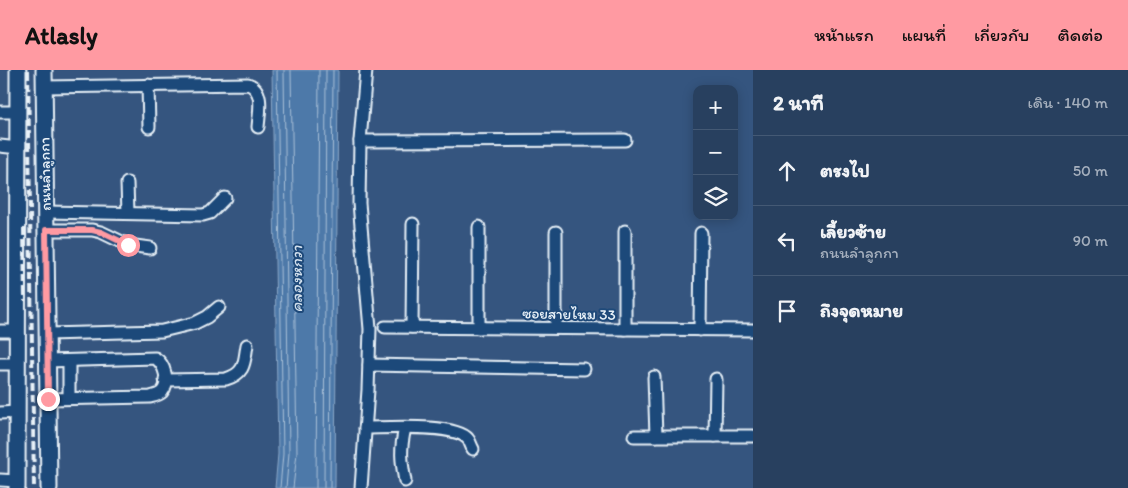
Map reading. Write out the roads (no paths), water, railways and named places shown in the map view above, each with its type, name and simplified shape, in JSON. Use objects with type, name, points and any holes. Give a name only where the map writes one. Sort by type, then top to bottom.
[{"type":"main road","name":"ถนนลำลูกกา","points":[[17,484],[18,70]]},
{"type":"main road","name":"ถนนลำลูกกา","points":[[44,70],[49,488]]},
{"type":"street","points":[[361,488],[370,329],[359,222],[360,141],[366,70]]},
{"type":"street","points":[[44,87],[248,84],[254,86],[258,92],[258,127]]},
{"type":"street","points":[[148,85],[149,127]]},
{"type":"street","points":[[0,112],[18,112]]},
{"type":"street","points":[[360,141],[624,140]]},
{"type":"street","points":[[0,146],[18,148]]},
{"type":"street","points":[[127,183],[128,213]]},
{"type":"street","points":[[46,212],[203,215],[210,213],[226,198]]},
{"type":"street","points":[[412,327],[413,224]]},
{"type":"street","points":[[479,227],[479,328]]},
{"type":"street","points":[[46,230],[92,230],[101,232],[128,245],[150,248]]},
{"type":"street","points":[[625,231],[625,329]]},
{"type":"street","points":[[556,232],[556,328]]},
{"type":"street","points":[[700,330],[701,233]]},
{"type":"street","points":[[47,334],[162,332],[195,323],[206,318],[218,307]]},
{"type":"street","name":"ซอยสายไหม 33","points":[[385,327],[753,330]]},
{"type":"street","points":[[0,331],[16,331]]},
{"type":"street","points":[[165,380],[233,377],[243,367],[247,345]]},
{"type":"street","points":[[47,361],[155,358],[164,367],[165,380],[161,392],[150,397],[48,399]]},
{"type":"street","points":[[69,361],[70,398]]},
{"type":"street","points":[[0,364],[17,364]]},
{"type":"street","points":[[369,365],[584,369]]},
{"type":"street","points":[[654,377],[656,436]]},
{"type":"street","points":[[715,436],[716,379]]},
{"type":"street","points":[[0,413],[17,412]]},
{"type":"street","points":[[365,428],[446,429],[467,438],[473,449]]},
{"type":"street","points":[[405,428],[400,457],[405,481]]},
{"type":"street","points":[[634,436],[753,436]]},
{"type":"street","points":[[0,480],[17,484]]},
{"type":"water","name":"คลองหกวา","points":[[272,70],[338,70],[335,488],[275,488],[278,454]]},
{"type":"railway","points":[[28,70],[34,488]]},
{"type":"railway","points":[[24,228],[25,301]]}]
